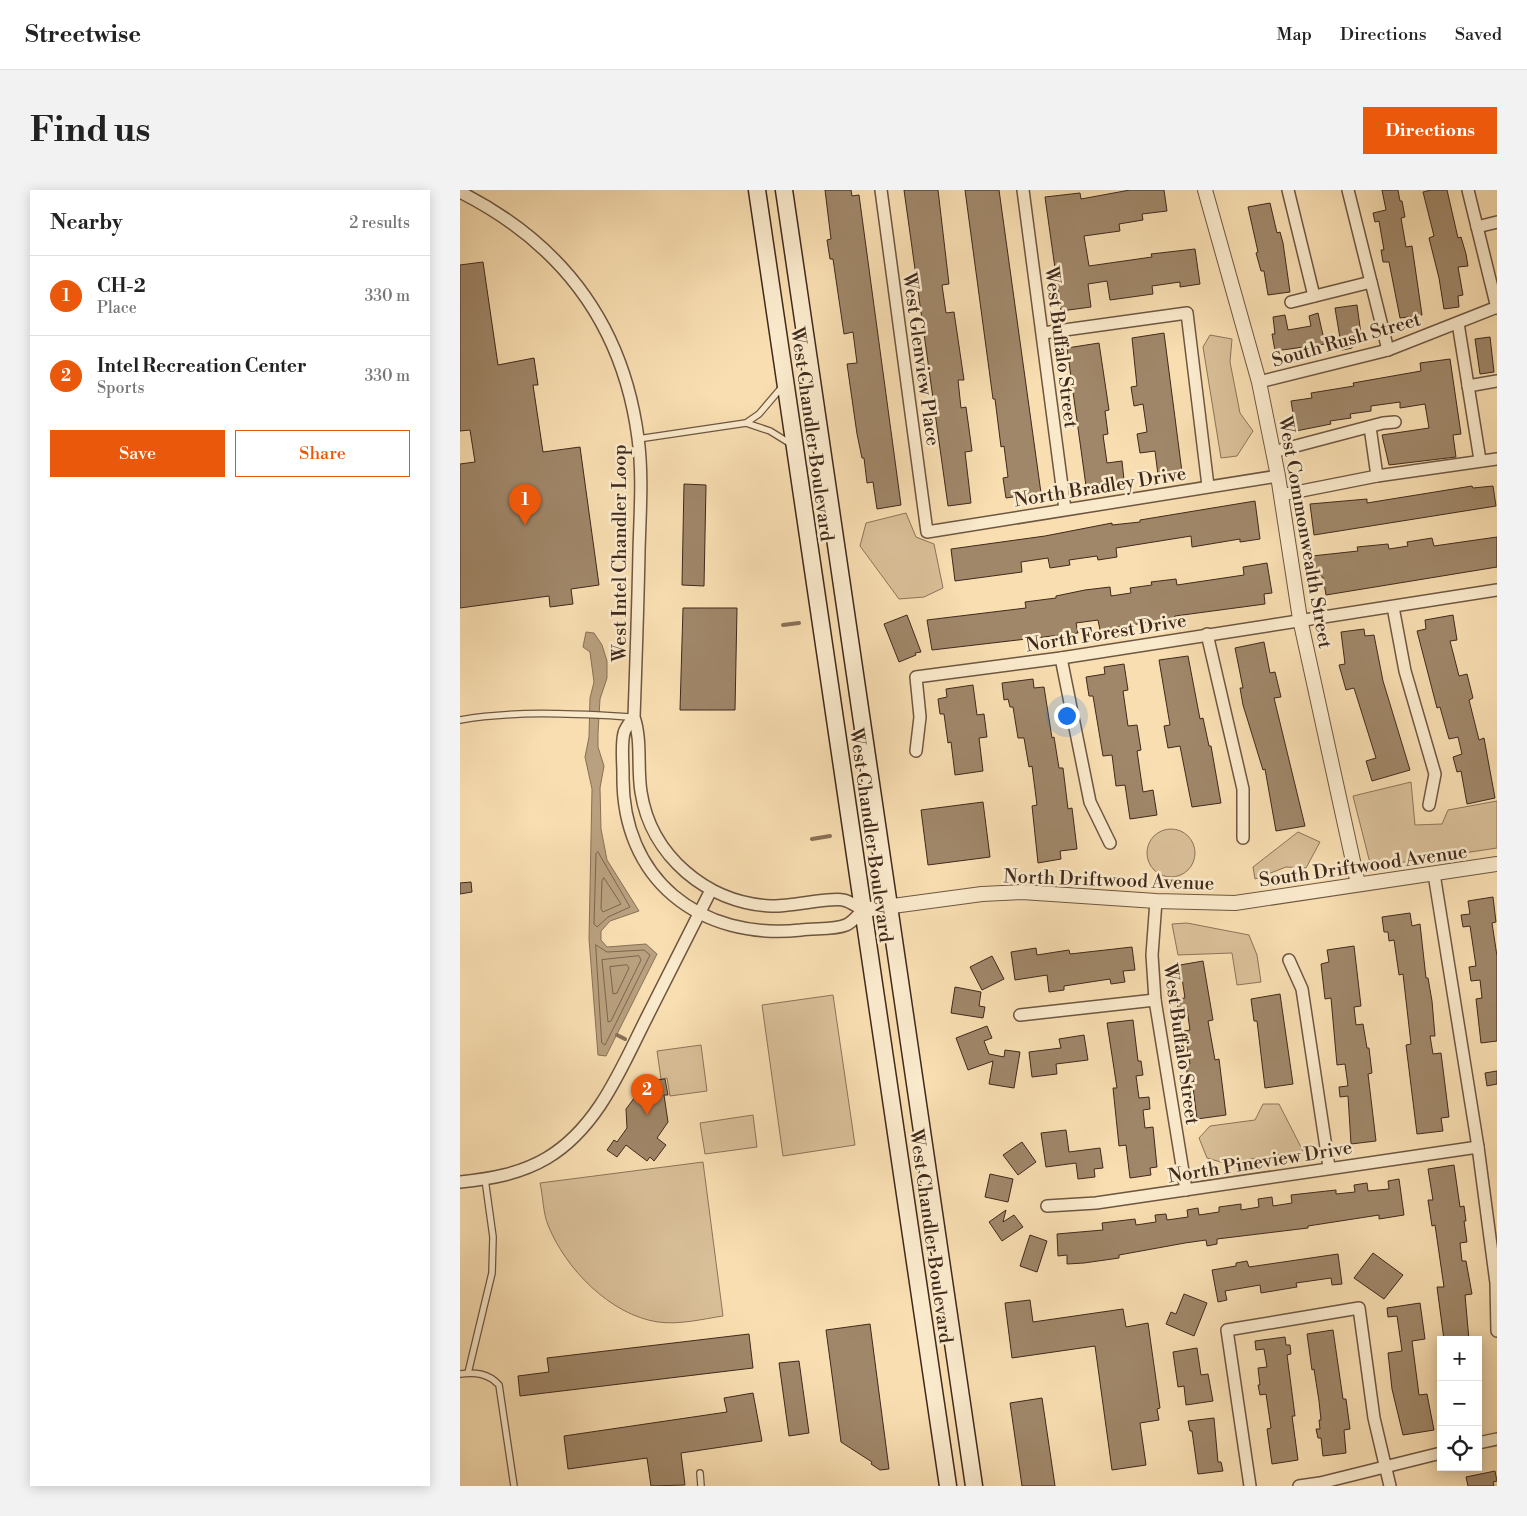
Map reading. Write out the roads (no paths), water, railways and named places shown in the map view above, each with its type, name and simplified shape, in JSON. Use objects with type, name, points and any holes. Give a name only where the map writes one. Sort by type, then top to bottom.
[{"type":"main road","name":"West Chandler Boulevard","points":[[757,190],[948,1486]]},
{"type":"main road","name":"West Chandler Boulevard","points":[[784,190],[974,1486]]},
{"type":"street","name":"West Glenview Place","points":[[881,190],[928,532]]},
{"type":"street","name":"West Buffalo Street","points":[[1023,190],[1065,509]]},
{"type":"street","name":"West Commonwealth Street","points":[[1205,190],[1259,382],[1278,476],[1300,619],[1358,884]]},
{"type":"street","points":[[1288,190],[1314,296]]},
{"type":"street","points":[[1348,190],[1388,350]]},
{"type":"street","points":[[1468,190],[1497,307]]},
{"type":"street","name":"West Intel Chandler Loop","points":[[460,192],[492,208],[527,232],[560,264],[577,286],[600,322],[619,363],[630,398],[638,439],[640,519],[634,717],[639,732],[641,791],[655,835],[676,864],[711,890],[748,903],[763,906],[780,906],[842,899],[863,910],[847,925],[774,932],[739,928],[699,913],[670,894],[655,878],[636,848],[624,805],[624,732],[634,717]]},
{"type":"street","points":[[1477,227],[1497,222]]},
{"type":"street","points":[[1291,302],[1371,282]]},
{"type":"street","name":"South Rush Street","points":[[1259,382],[1388,350],[1497,307]]},
{"type":"street","points":[[1043,333],[1187,312],[1208,486]]},
{"type":"street","points":[[1458,323],[1480,460]]},
{"type":"street","points":[[1468,386],[1497,382]]},
{"type":"street","points":[[1273,452],[1395,422]]},
{"type":"street","points":[[1370,427],[1377,476]]},
{"type":"street","points":[[1281,496],[1377,476],[1497,459]]},
{"type":"street","name":"North Bradley Drive","points":[[928,532],[1278,476]]},
{"type":"street","name":"North Forest Drive","points":[[916,751],[920,717],[916,676],[1061,658],[1300,619],[1393,607],[1497,590]]},
{"type":"street","points":[[1393,607],[1405,671],[1435,774],[1429,805]]},
{"type":"street","points":[[1208,634],[1243,789],[1243,838]]},
{"type":"street","points":[[1061,658],[1090,802],[1110,842]]},
{"type":"street","name":"South Driftwood Avenue","points":[[1235,903],[1497,864]]},
{"type":"street","points":[[1434,874],[1478,1146],[1496,1283],[1497,1331]]},
{"type":"street","points":[[460,1182],[485,1179],[527,1168],[547,1158],[585,1127],[598,1109],[623,1063],[711,890]]},
{"type":"street","name":"North Driftwood Avenue","points":[[863,910],[1022,892],[1156,901],[1235,903]]},
{"type":"street","name":"West Buffalo Street","points":[[1156,901],[1152,955],[1155,1000],[1186,1190]]},
{"type":"street","points":[[1288,960],[1302,989],[1329,1167]]},
{"type":"street","points":[[1020,1015],[1155,1000]]},
{"type":"street","name":"North Pineview Drive","points":[[1047,1206],[1096,1203],[1478,1146]]},
{"type":"street","points":[[1250,1486],[1227,1330],[1358,1308],[1374,1418],[1390,1486]]},
{"type":"street","points":[[1482,1442],[1497,1438]]},
{"type":"street","points":[[1299,1486],[1320,1483],[1437,1454]]},
{"type":"lane","points":[[638,439],[746,423],[759,414],[786,383]]},
{"type":"lane","points":[[746,423],[770,432],[795,446]]},
{"type":"lane","points":[[460,720],[501,714],[634,717]]},
{"type":"lane","points":[[468,1373],[492,1273],[493,1237],[485,1179]]},
{"type":"lane","points":[[460,1374],[481,1374],[492,1378],[499,1385],[514,1486]]},
{"type":"lane","points":[[700,1472],[701,1486]]},
{"type":"water","points":[[586,632],[594,633],[602,645],[607,661],[607,678],[600,699],[598,733],[598,747],[604,766],[600,788],[601,829],[607,860],[639,911],[610,921],[601,931],[601,940],[607,947],[646,944],[657,954],[606,1056],[598,1055],[589,939],[592,789],[585,757],[589,737],[590,698],[594,682],[590,652],[583,647]]},
{"type":"waterway","points":[[783,625],[799,623]]},
{"type":"waterway","points":[[812,839],[830,836]]},
{"type":"waterway","points":[[617,1035],[625,1039]]},
{"type":"place","name":"CH-2","points":[[525,525]]},
{"type":"place","name":"Intel Recreation Center","points":[[647,1115]]}]
